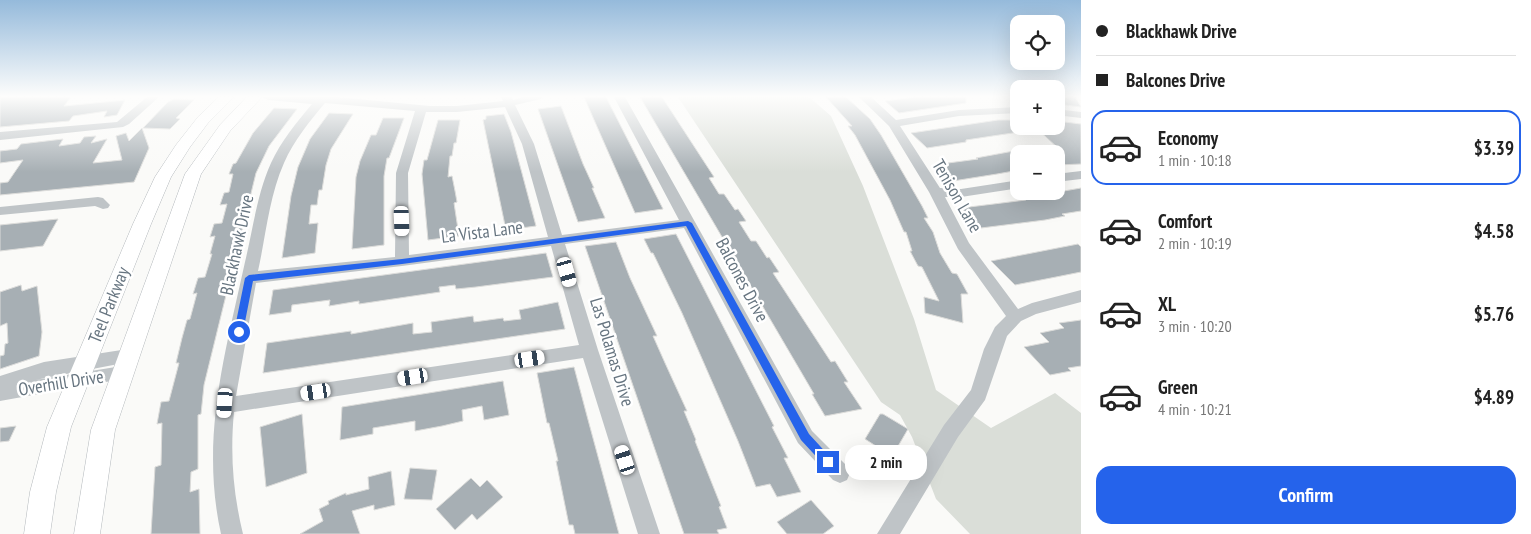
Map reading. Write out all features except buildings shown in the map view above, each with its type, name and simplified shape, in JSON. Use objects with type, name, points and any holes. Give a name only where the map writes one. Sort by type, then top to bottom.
[{"type":"main road","name":"Teel Parkway","points":[[37,534],[43,492],[59,427],[162,177],[202,122]]},
{"type":"main road","name":"Teel Parkway","points":[[87,534],[103,430],[125,365],[193,174],[232,122]]},
{"type":"street","points":[[0,136],[119,125],[125,122]]},
{"type":"street","name":"Blackhawk Drive","points":[[232,534],[225,497],[222,452],[225,403],[266,202],[277,164],[289,141],[304,122]]},
{"type":"street","points":[[402,261],[402,173],[417,122]]},
{"type":"street","name":"Las Polamas Drive","points":[[518,122],[528,144],[589,350],[649,534]]},
{"type":"street","name":"Balcones Drive","points":[[633,122],[805,437],[840,473]]},
{"type":"street","name":"Tenison Lane","points":[[891,122],[936,192],[963,245],[1014,317]]},
{"type":"street","points":[[893,124],[905,122]]},
{"type":"street","points":[[1065,177],[1081,175]]},
{"type":"street","points":[[936,192],[961,194],[1010,186]]},
{"type":"street","points":[[0,211],[98,201],[103,204]]},
{"type":"street","name":"La Vista Lane","points":[[249,278],[402,261],[688,223]]},
{"type":"street","points":[[888,534],[951,430],[979,394],[993,349],[1001,332],[1014,317],[1032,309],[1080,298]]},
{"type":"street","points":[[225,403],[249,402],[589,350]]},
{"type":"street","name":"Overhill Drive","points":[[0,393],[82,371],[125,365]]},
{"type":"street","name":"Overhill Drive","points":[[0,384],[44,369],[82,371]]},
{"type":"shaded area","points":[[695,122],[834,122],[863,186],[914,319],[936,390],[991,428],[1055,393],[1081,413],[1081,534],[970,534],[936,499],[912,437],[900,415],[881,402]]},
{"type":"route","points":[[239,332],[249,278],[302,274],[688,223],[805,437],[828,462]]}]
